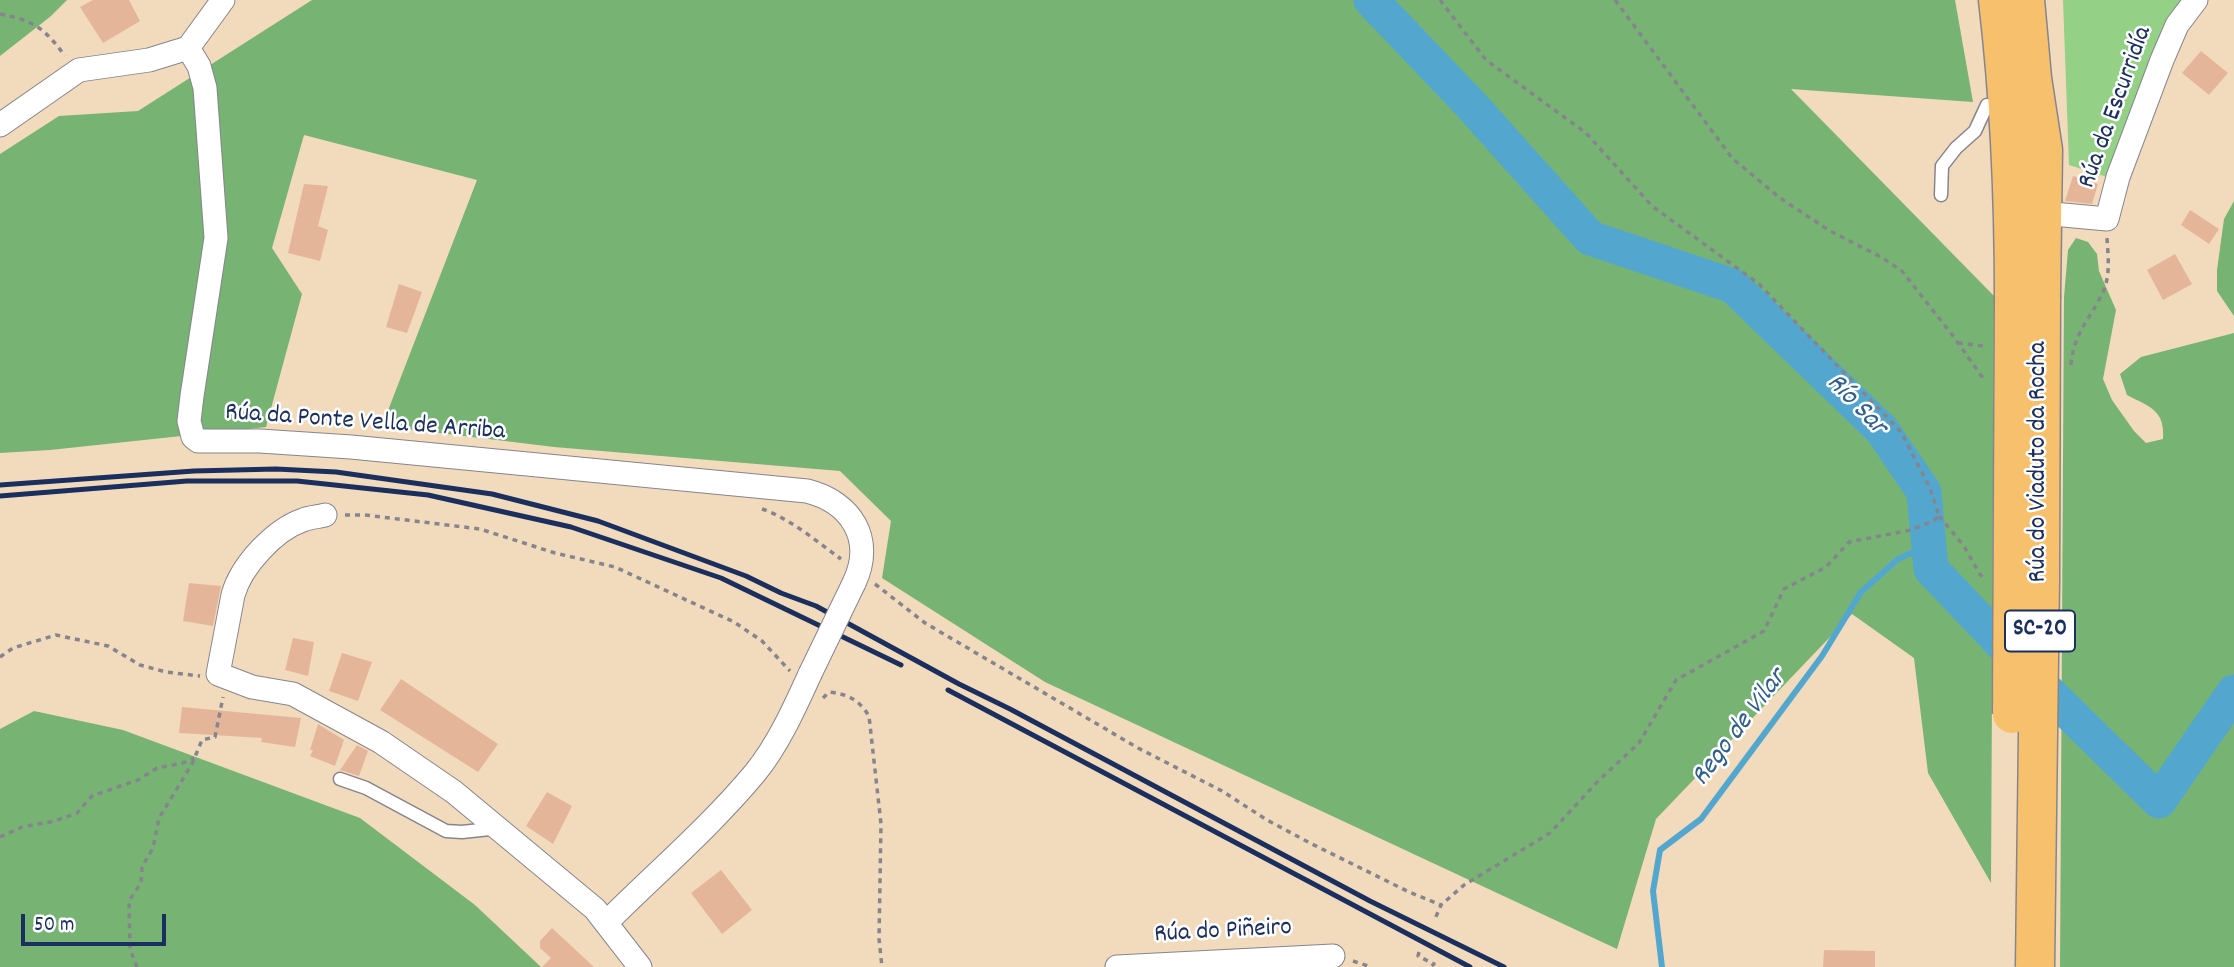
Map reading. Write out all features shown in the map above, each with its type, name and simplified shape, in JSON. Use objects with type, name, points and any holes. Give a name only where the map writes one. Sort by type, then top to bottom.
[{"type":"highway","points":[[1971,0],[1987,105],[2014,244]]},
{"type":"highway","name":"Rúa do Viaduto da Rocha","points":[[1998,0],[2006,62],[2014,244],[2028,298],[2040,580],[2035,967]]},
{"type":"highway","name":"Rúa do Viaduto da Rocha","points":[[2008,967],[2028,298],[2042,213],[2043,150],[2032,78],[2025,0]]},
{"type":"highway","points":[[2043,150],[2053,120],[2055,94],[2050,0]]},
{"type":"street","points":[[0,125],[79,70],[149,60],[188,48],[223,0]]},
{"type":"street","name":"Rúa da Escurridía","points":[[2042,213],[2107,219],[2122,166],[2162,60],[2177,25],[2196,0]]},
{"type":"street","name":"Rúa da Ponte Vella de Arriba","points":[[188,48],[200,66],[205,88],[216,238],[189,421],[193,437],[209,441],[340,446],[807,491],[824,495],[834,501],[846,510],[856,524],[862,555],[856,578]]},
{"type":"street","points":[[325,515],[302,520],[288,528],[262,548],[245,568],[233,595],[223,675],[252,687],[293,694],[381,742],[454,792],[572,889],[607,922],[640,967]]},
{"type":"street","points":[[607,922],[700,833],[756,772],[812,688],[856,578]]},
{"type":"street","name":"Rúa do Piñeiro","points":[[1117,967],[1332,956]]},
{"type":"lane","points":[[1941,195],[1942,166],[1956,148],[1975,131],[1987,105]]},
{"type":"lane","points":[[340,779],[366,788],[446,831],[499,828]]},
{"type":"path","points":[[1435,919],[1441,905],[1464,885],[1550,833],[1598,781],[1639,743],[1676,680],[1764,631],[1784,589],[1826,568],[1850,542],[1911,530],[1939,516],[1930,488],[1901,432],[1759,284],[1652,206],[1586,133],[1486,61],[1440,0]]},
{"type":"path","points":[[1615,0],[1732,158],[1780,198],[1902,271],[1984,381],[1998,382]]},
{"type":"path","points":[[0,14],[25,19],[42,28],[72,66],[79,70]]},
{"type":"path","points":[[2071,370],[2073,351],[2081,328],[2103,293],[2107,278],[2107,219]]},
{"type":"path","points":[[761,509],[802,531],[856,578],[925,623],[1138,748],[1222,791],[1310,843],[1441,905]]},
{"type":"path","points":[[325,515],[365,515],[480,529],[555,553],[615,568],[734,622],[762,641],[812,688],[847,695],[861,704],[869,716],[881,824],[879,939],[882,967]]},
{"type":"path","points":[[0,657],[12,648],[55,635],[108,646],[140,665],[166,672],[209,678],[223,675],[223,699],[215,737],[202,740],[192,764],[159,818],[153,848],[142,867],[141,883],[129,901],[131,949],[137,967]]},
{"type":"path","points":[[0,836],[22,827],[55,821],[77,813],[92,796],[138,780],[157,768],[183,764],[194,758]]},
{"type":"path","points":[[1419,952],[1418,956],[1434,964],[1430,967]]},
{"type":"green space","points":[[0,0],[67,0],[0,56]]},
{"type":"green space","points":[[312,0],[1955,0],[1973,102],[1791,89],[1994,296],[1991,883],[1928,773],[1914,658],[1852,614],[1656,819],[1617,949],[1045,682],[882,578],[891,521],[840,471],[554,447],[382,426],[477,180],[304,135],[272,248],[302,294],[266,427],[0,453],[0,154],[59,116],[138,111]]},
{"type":"green space","points":[[2063,0],[2184,0],[2110,178],[2069,165]]},
{"type":"green space","points":[[2234,201],[2234,316],[2217,291],[2217,270],[2224,219]]},
{"type":"green space","points":[[2076,238],[2088,242],[2097,254],[2099,271],[2116,310],[2103,379],[2112,400],[2146,443],[2163,439],[2159,415],[2127,395],[2120,374],[2141,357],[2234,333],[2234,967],[2060,967],[2064,297],[2068,250]]},
{"type":"green space","points":[[34,711],[123,730],[360,818],[475,905],[541,967],[0,967],[0,729]]},
{"type":"building","points":[[93,0],[129,0],[140,21],[103,43],[80,7]]},
{"type":"building","points":[[2201,51],[2228,73],[2209,95],[2182,73]]},
{"type":"building","points":[[2073,176],[2098,184],[2092,204],[2065,201]]},
{"type":"building","points":[[304,184],[328,186],[318,226],[328,230],[320,261],[288,253]]},
{"type":"building","points":[[2190,210],[2219,229],[2209,244],[2181,225]]},
{"type":"building","points":[[2175,254],[2192,284],[2163,300],[2147,270]]},
{"type":"building","points":[[399,284],[422,292],[407,333],[386,327]]},
{"type":"building","points":[[189,583],[221,586],[213,626],[183,621]]},
{"type":"building","points":[[293,638],[314,642],[308,676],[285,670]]},
{"type":"building","points":[[342,653],[372,662],[358,701],[329,691]]},
{"type":"building","points":[[401,679],[498,744],[478,772],[380,710]]},
{"type":"building","points":[[182,707],[301,718],[295,747],[261,742],[262,738],[179,733]]},
{"type":"building","points":[[318,724],[344,740],[335,766],[310,756]]},
{"type":"building","points":[[357,745],[368,751],[359,776],[340,770]]},
{"type":"building","points":[[547,792],[572,806],[553,844],[526,826]]},
{"type":"building","points":[[721,870],[752,910],[722,934],[691,893]]},
{"type":"building","points":[[552,928],[594,967],[542,967],[551,958],[540,948],[540,941]]},
{"type":"building","points":[[1824,950],[1875,951],[1875,967],[1823,967]]},
{"type":"waterway","name":"Río Sar","points":[[1371,0],[1473,107],[1590,238],[1733,286],[1882,430],[1924,492],[1931,569],[2048,692],[2159,801],[2234,692]]},
{"type":"waterway","name":"Rego de Vilar","points":[[1662,967],[1653,891],[1660,850],[1701,819],[1822,656],[1861,592],[1898,559],[1929,545]]},
{"type":"railway","points":[[0,485],[194,471],[276,469],[336,472],[492,494],[598,521],[746,576],[816,606],[1370,901],[1504,967]]},
{"type":"railway","points":[[0,496],[187,481],[297,481],[428,495],[571,527],[721,578],[901,665]]},
{"type":"railway","points":[[948,690],[1470,967]]}]
